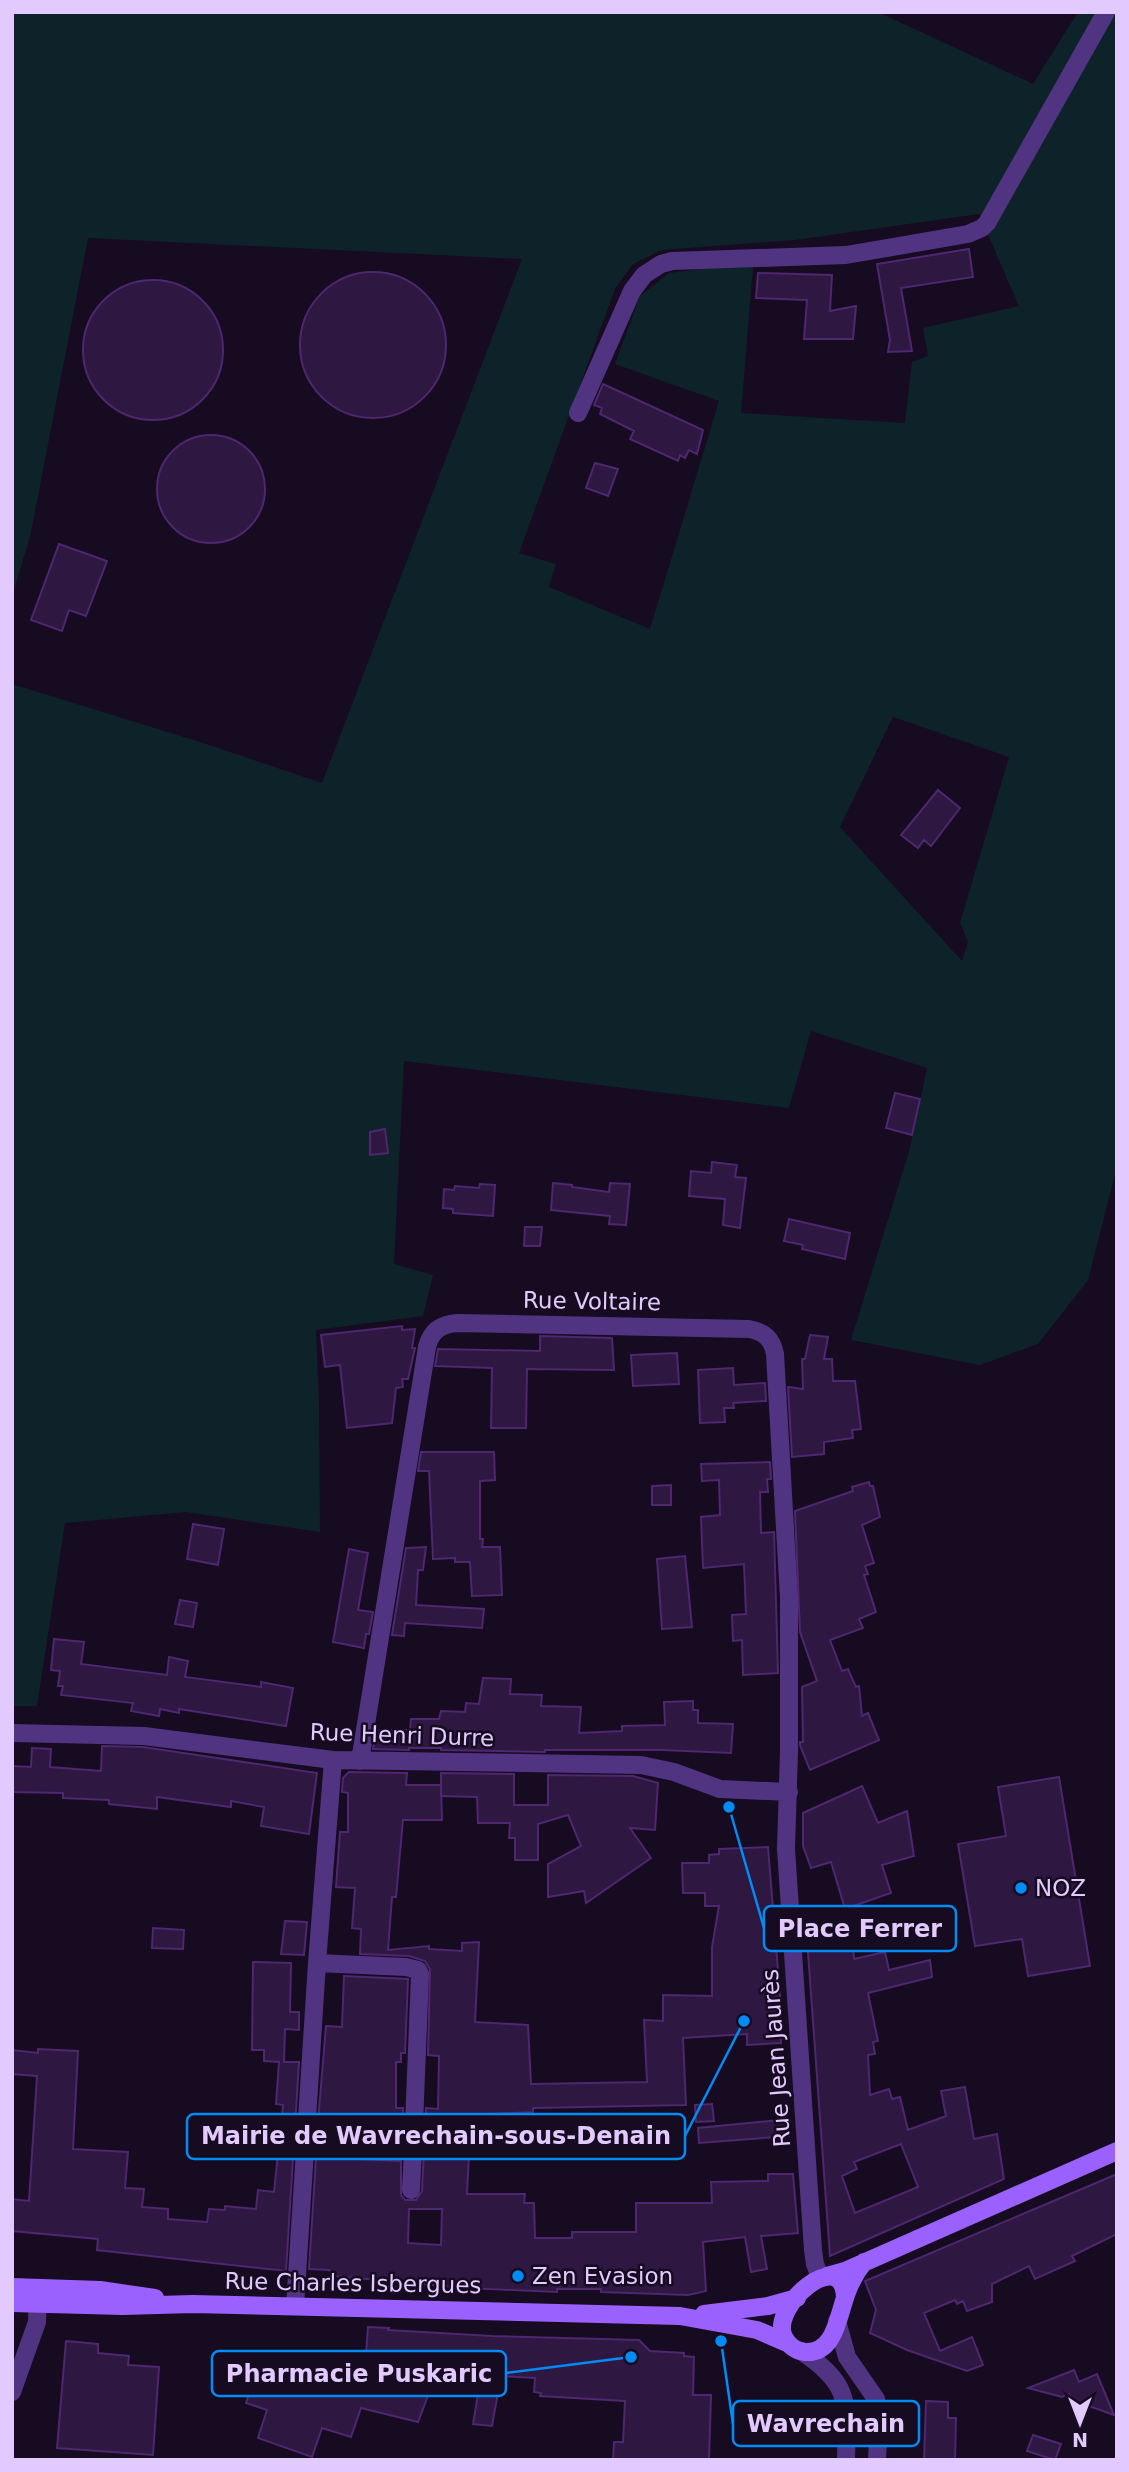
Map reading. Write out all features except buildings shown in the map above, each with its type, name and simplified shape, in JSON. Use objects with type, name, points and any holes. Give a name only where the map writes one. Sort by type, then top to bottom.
[{"type":"main road","points":[[864,2262],[853,2278],[827,2345],[812,2352],[794,2347],[782,2332],[786,2309],[824,2276],[845,2271],[864,2262],[1117,2151]]},
{"type":"main road","points":[[824,2276],[840,2281],[845,2297]]},
{"type":"main road","name":"Rue Charles Isbergues","points":[[12,2287],[38,2295]]},
{"type":"main road","name":"Rue Charles Isbergues","points":[[12,2303],[38,2295],[120,2291],[193,2304],[680,2316],[768,2306],[798,2297]]},
{"type":"main road","name":"Rue Charles Isbergues","points":[[680,2316],[757,2330],[794,2347]]},
{"type":"street","points":[[578,414],[632,291],[644,275],[661,264],[688,260],[846,255],[968,234],[982,228],[1106,12]]},
{"type":"street","name":"Rue Voltaire","points":[[360,1761],[427,1347],[434,1332],[447,1324],[457,1323],[749,1329],[764,1333],[774,1346],[775,1354],[789,1598],[789,1751]]},
{"type":"street","name":"Rue Henri Durre","points":[[12,1733],[144,1736],[334,1760],[628,1764],[661,1769],[720,1789],[789,1793]]},
{"type":"street","name":"Rue Jean Jaurès","points":[[789,1751],[787,1865],[814,2258],[824,2276]]},
{"type":"street","points":[[295,2306],[317,1963],[334,1760]]},
{"type":"street","points":[[317,1963],[406,1968],[418,1970],[421,1974],[411,2190]]},
{"type":"street","points":[[306,2145],[413,2150]]},
{"type":"street","points":[[12,2392],[34,2332],[38,2295]]},
{"type":"street","points":[[837,2320],[847,2357],[876,2399],[879,2418],[877,2460]]},
{"type":"street","points":[[794,2347],[827,2370],[845,2397],[846,2460]]},
{"type":"shaded area","points":[[12,12],[878,12],[1033,84],[1078,12],[1117,12],[1117,1167],[1088,1280],[1038,1344],[980,1365],[851,1340],[910,1148],[927,1068],[811,1031],[789,1108],[404,1061],[394,1264],[433,1275],[423,1316],[316,1330],[320,1532],[186,1512],[65,1523],[37,1706],[12,1706],[12,684],[322,783],[522,259],[88,238],[30,537],[12,596]],"holes":[[[979,214],[1019,306],[923,328],[928,356],[912,362],[905,423],[741,413],[753,267],[714,267],[669,273],[640,296],[615,364],[719,401],[650,629],[549,587],[556,564],[519,553],[615,289],[633,264],[662,250],[795,240]],[[893,717],[1009,757],[960,923],[968,942],[962,961],[840,827]]]},
{"type":"place","name":"Place Ferrer","points":[[729,1807]]},
{"type":"place","name":"NOZ","points":[[1021,1888]]},
{"type":"place","name":"Mairie de Wavrechain-sous-Denain","points":[[744,2021]]},
{"type":"place","name":"Zen Evasion","points":[[518,2276]]},
{"type":"place","name":"Wavrechain","points":[[721,2341]]},
{"type":"place","name":"Pharmacie Puskaric","points":[[631,2357]]}]
